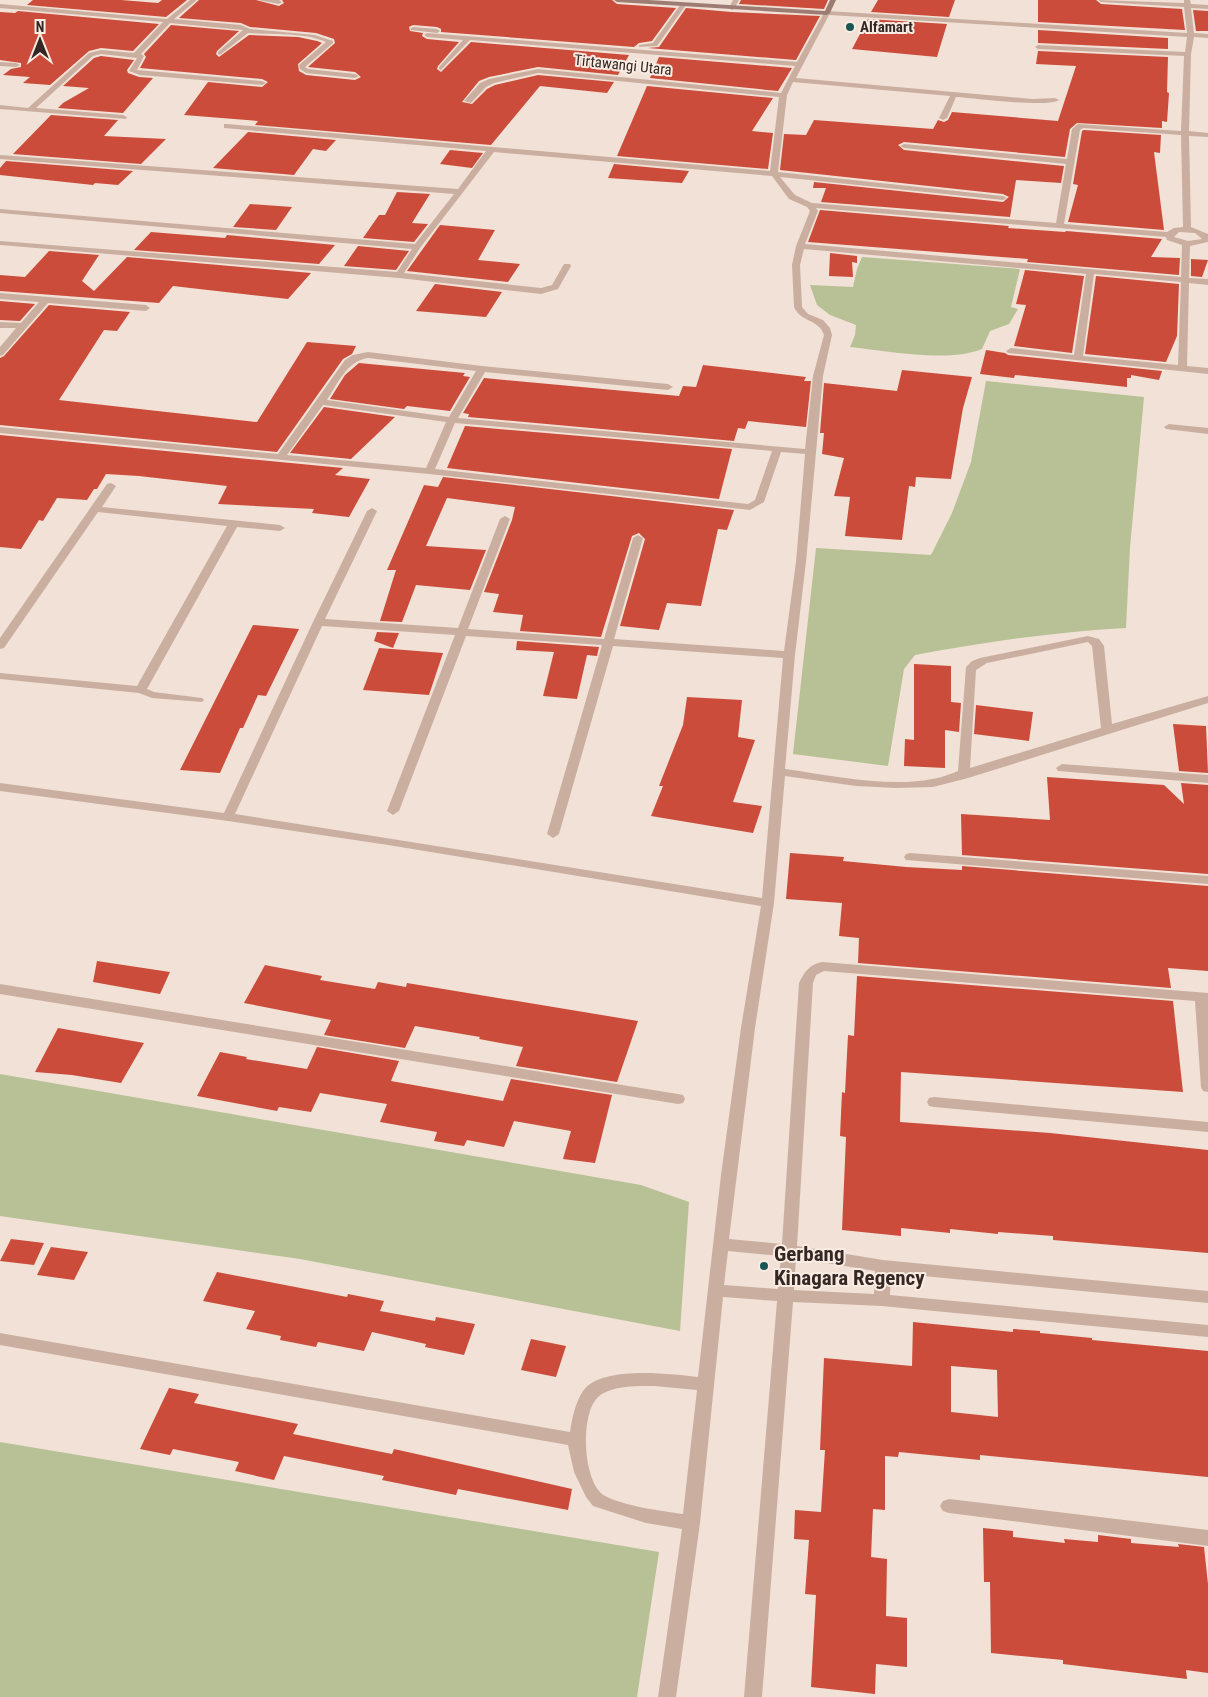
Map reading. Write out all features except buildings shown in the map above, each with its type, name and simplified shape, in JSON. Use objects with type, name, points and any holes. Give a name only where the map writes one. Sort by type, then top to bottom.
[{"type":"street","points":[[4,0],[0,6],[241,27],[246,29],[246,31],[328,40],[331,42],[301,66],[302,68],[306,71],[355,76]]},
{"type":"street","points":[[137,54],[169,20],[194,0]]},
{"type":"street","points":[[261,0],[279,2]]},
{"type":"street","points":[[617,0],[1208,36]]},
{"type":"street","points":[[732,8],[736,0]]},
{"type":"street","points":[[832,0],[827,13],[783,95],[774,174],[792,197],[810,205],[1169,234],[1187,229],[1202,233],[1207,237],[1201,243],[1186,244],[1170,238],[1169,234]]},
{"type":"street","points":[[1100,0],[1187,3],[1208,7]]},
{"type":"street","points":[[1187,3],[1190,34],[1185,133],[1187,229]]},
{"type":"street","points":[[413,29],[651,46],[655,45],[682,5]]},
{"type":"street","points":[[1097,50],[1102,29]]},
{"type":"street","points":[[220,54],[246,31]]},
{"type":"street","points":[[427,35],[800,64]]},
{"type":"street","points":[[442,68],[468,38]]},
{"type":"street","points":[[1038,47],[1188,54]]},
{"type":"street","points":[[30,110],[91,54],[100,52],[137,54],[142,58],[133,71],[140,73],[262,83]]},
{"type":"street","points":[[0,64],[16,65]]},
{"type":"street","name":"Tirtawangi Utara","points":[[468,101],[483,85],[492,81],[538,71],[783,95]]},
{"type":"street","points":[[792,80],[1033,101],[1055,100]]},
{"type":"street","points":[[943,118],[954,94]]},
{"type":"street","points":[[0,107],[123,117]]},
{"type":"street","points":[[227,126],[774,174],[1003,198]]},
{"type":"street","points":[[1060,225],[1076,129],[1081,126],[1208,135]]},
{"type":"street","points":[[904,146],[1072,162]]},
{"type":"street","points":[[399,275],[417,247],[491,150]]},
{"type":"street","points":[[0,157],[460,192]]},
{"type":"street","points":[[667,1697],[691,1523],[720,1244],[746,1038],[768,903],[789,655],[801,562],[818,376],[828,335],[826,328],[820,322],[800,312],[796,265],[800,246],[814,211],[810,205]]},
{"type":"street","points":[[0,210],[417,247]]},
{"type":"street","points":[[0,243],[399,275],[541,291],[555,287],[567,266]]},
{"type":"street","points":[[1182,369],[1186,244]]},
{"type":"street","points":[[800,246],[1208,282]]},
{"type":"street","points":[[1078,358],[1090,272]]},
{"type":"street","points":[[0,296],[146,308]]},
{"type":"street","points":[[0,353],[45,300]]},
{"type":"street","points":[[0,325],[22,326]]},
{"type":"street","points":[[1011,351],[1208,371]]},
{"type":"street","points":[[281,456],[322,402],[348,362],[356,357],[368,355],[482,369],[668,387]]},
{"type":"street","points":[[429,471],[452,420],[482,369]]},
{"type":"street","points":[[322,402],[452,420],[810,452]]},
{"type":"street","points":[[1169,427],[1208,431]]},
{"type":"street","points":[[0,430],[429,471],[750,507],[759,502],[777,450]]},
{"type":"street","points":[[0,646],[111,486]]},
{"type":"street","points":[[94,509],[280,528]]},
{"type":"street","points":[[228,817],[318,622],[372,511]]},
{"type":"street","points":[[392,811],[506,519]]},
{"type":"street","points":[[140,690],[233,524]]},
{"type":"street","points":[[553,834],[638,538]]},
{"type":"street","points":[[318,622],[608,644],[789,655]]},
{"type":"street","points":[[964,775],[970,669],[976,663],[984,660],[1088,639],[1095,641],[1098,646],[1107,729]]},
{"type":"street","points":[[0,676],[140,690],[152,695],[198,700]]},
{"type":"street","points":[[778,771],[827,778],[912,786],[934,783],[1208,698]]},
{"type":"street","points":[[1062,768],[1208,778]]},
{"type":"street","points":[[0,787],[228,817],[768,903]]},
{"type":"street","points":[[910,857],[1208,880]]},
{"type":"street","points":[[753,1697],[786,1296],[806,983],[811,972],[822,966],[1204,998],[1208,1087]]},
{"type":"street","points":[[0,989],[678,1099]]},
{"type":"street","points":[[934,1102],[1208,1127]]},
{"type":"street","points":[[720,1244],[789,1251],[883,1266],[1208,1297]]},
{"type":"street","points":[[882,1300],[883,1266]]},
{"type":"street","points":[[716,1290],[786,1296],[882,1300],[1208,1331]]},
{"type":"street","points":[[0,1339],[577,1440]]},
{"type":"street","points":[[691,1523],[646,1516],[599,1501],[593,1496],[577,1455],[577,1440],[589,1396],[601,1386],[616,1382],[649,1380],[706,1384]]},
{"type":"street","points":[[949,1506],[1208,1538]]},
{"type":"green space","points":[[862,257],[1020,269],[1011,307],[1018,309],[1009,324],[990,331],[982,349],[968,353],[935,356],[850,347],[855,335],[856,325],[830,315],[817,305],[810,285],[853,287]]},
{"type":"green space","points":[[986,381],[1144,397],[1130,547],[1126,628],[1020,638],[915,655],[904,669],[888,766],[793,754],[816,548],[931,555],[952,513],[971,462]]},
{"type":"green space","points":[[0,1074],[641,1185],[689,1202],[680,1331],[300,1259],[0,1216]]},
{"type":"green space","points":[[0,1442],[659,1552],[637,1697],[0,1697]]},
{"type":"place","name":"Alfamart","points":[[850,27]]},
{"type":"place","name":"Gerbang Kinagara Regency","points":[[764,1266]]}]
